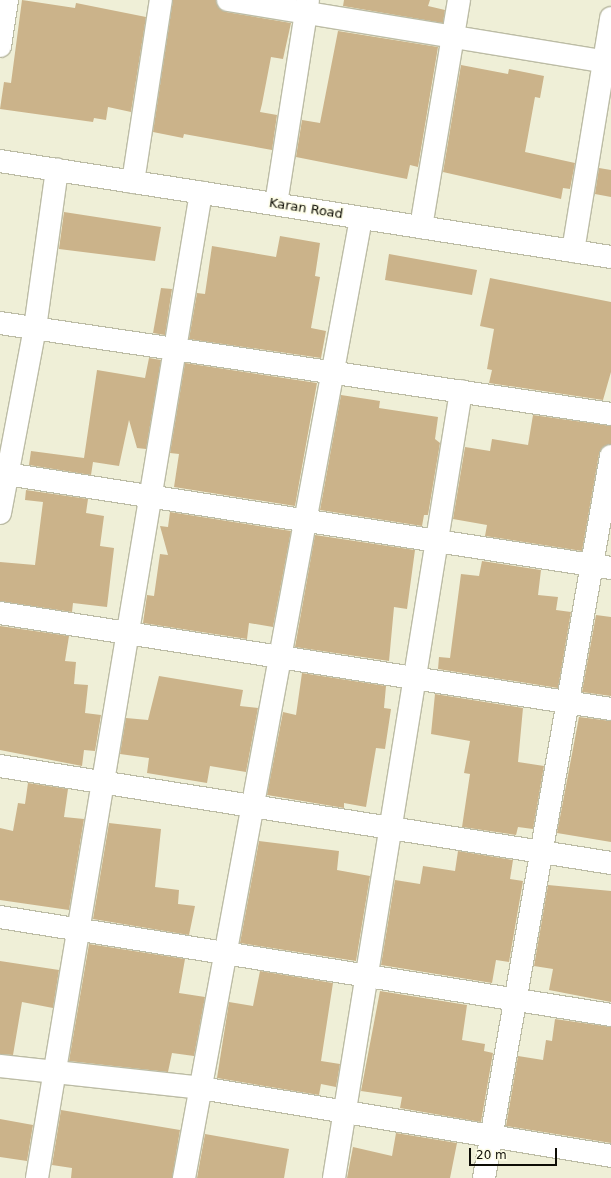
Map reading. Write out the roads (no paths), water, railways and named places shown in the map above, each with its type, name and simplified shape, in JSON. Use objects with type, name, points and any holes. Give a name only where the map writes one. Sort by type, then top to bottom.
[{"type":"street","points":[[0,46],[7,0]]},
{"type":"street","points":[[133,182],[161,0]]},
{"type":"street","points":[[228,0],[307,6],[453,37],[607,63]]},
{"type":"street","points":[[421,227],[459,0]]},
{"type":"street","points":[[276,204],[307,6]]},
{"type":"street","points":[[573,251],[607,63],[611,18]]},
{"type":"street","name":"Karan Road","points":[[0,161],[611,257]]},
{"type":"street","points":[[0,513],[3,474],[35,328],[57,170]]},
{"type":"street","points":[[37,1178],[130,634],[201,193]]},
{"type":"street","points":[[184,1178],[362,218]]},
{"type":"street","points":[[0,323],[611,414]]},
{"type":"street","points":[[334,1178],[392,828],[461,391]]},
{"type":"street","points":[[484,1178],[517,1000],[568,702],[602,566],[611,456]]},
{"type":"street","points":[[3,474],[602,566]]},
{"type":"street","points":[[0,613],[611,709]]},
{"type":"street","points":[[0,766],[611,863]]},
{"type":"street","points":[[0,917],[611,1015]]},
{"type":"street","points":[[0,1066],[54,1075],[201,1088],[611,1156]]}]
